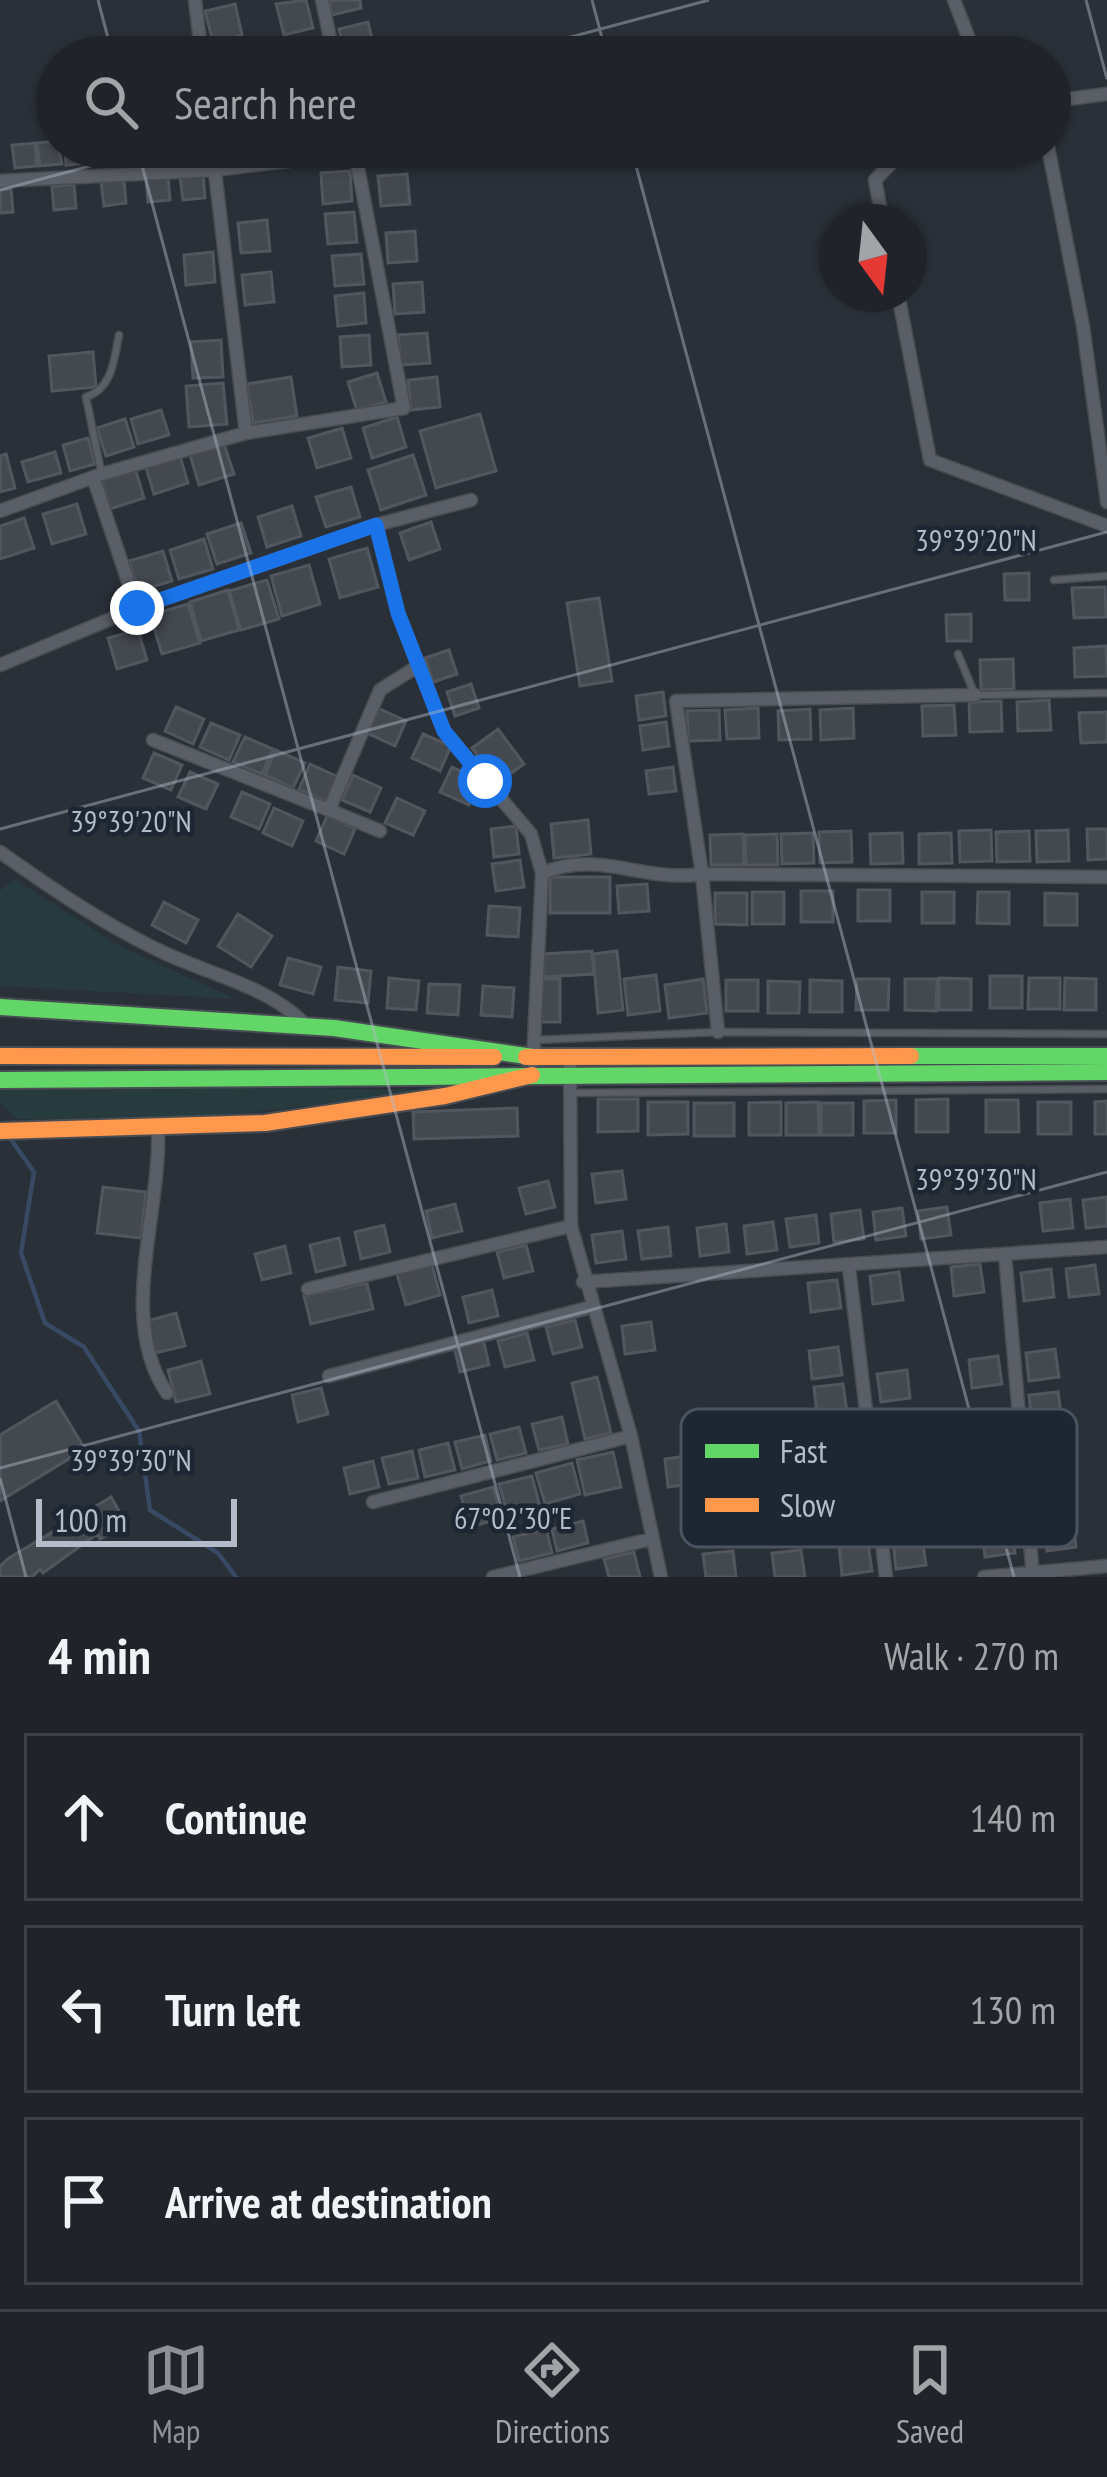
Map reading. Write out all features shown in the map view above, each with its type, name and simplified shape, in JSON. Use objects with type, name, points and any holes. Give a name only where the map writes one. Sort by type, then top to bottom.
[{"type":"main road","points":[[0,1007],[175,1014],[439,1038],[533,1057],[570,1075],[1107,1072]]},
{"type":"main road","points":[[0,1056],[533,1057]]},
{"type":"main road","points":[[570,1075],[1107,1056]]},
{"type":"main road","points":[[0,1080],[533,1057]]},
{"type":"main road","points":[[0,1131],[158,1129],[300,1118],[445,1096],[533,1057]]},
{"type":"street","points":[[195,0],[199,36]]},
{"type":"street","points":[[322,0],[330,36]]},
{"type":"street","points":[[955,0],[968,36]]},
{"type":"street","points":[[1071,99],[1107,94]]},
{"type":"street","points":[[0,181],[231,168]]},
{"type":"street","points":[[0,511],[98,476],[246,434],[404,409],[358,168]]},
{"type":"street","points":[[880,204],[875,180],[887,168]]},
{"type":"street","points":[[1052,168],[1083,326],[1107,502]]},
{"type":"street","points":[[215,170],[246,434]]},
{"type":"street","points":[[901,312],[930,460],[1107,526]]},
{"type":"street","points":[[98,476],[137,608]]},
{"type":"street","points":[[0,665],[137,608],[376,525],[471,500]]},
{"type":"street","points":[[376,525],[398,613],[444,731],[531,834],[542,873],[533,1057]]},
{"type":"street","points":[[329,810],[380,690],[418,665]]},
{"type":"street","points":[[718,1031],[702,874],[676,701],[975,695]]},
{"type":"street","points":[[153,740],[380,831]]},
{"type":"street","points":[[0,852],[83,910],[157,950],[276,996],[307,1026]]},
{"type":"street","points":[[542,873],[562,865],[620,864],[666,879],[702,874],[1107,877]]},
{"type":"street","points":[[570,1075],[571,1226],[583,1282],[631,1436],[661,1577]]},
{"type":"street","points":[[158,1129],[159,1173],[139,1320],[149,1366],[166,1393]]},
{"type":"street","points":[[308,1288],[571,1226]]},
{"type":"street","points":[[583,1282],[849,1268],[1107,1247]]},
{"type":"street","points":[[1005,1254],[1019,1409]]},
{"type":"street","points":[[849,1268],[866,1409]]},
{"type":"street","points":[[329,1376],[591,1307]]},
{"type":"street","points":[[374,1502],[631,1436]]},
{"type":"street","points":[[493,1577],[651,1539]]},
{"type":"street","points":[[882,1547],[886,1577]]},
{"type":"street","points":[[985,1577],[1107,1566]]},
{"type":"lane","points":[[98,476],[86,397],[97,393],[110,377],[119,335]]},
{"type":"lane","points":[[1054,580],[1107,576]]},
{"type":"lane","points":[[958,654],[961,672],[975,695],[1107,693]]},
{"type":"lane","points":[[533,1057],[718,1031],[1107,1034]]},
{"type":"lane","points":[[570,1075],[1107,1089]]},
{"type":"green space","points":[[14,879],[120,946],[236,999],[0,986],[0,891]]},
{"type":"green space","points":[[0,1085],[443,1090],[193,1119],[17,1119],[0,1102]]},
{"type":"building","points":[[306,0],[313,28],[284,35],[276,4]]},
{"type":"building","points":[[329,0],[360,0],[361,8],[332,15]]},
{"type":"building","points":[[235,4],[242,35],[211,36],[205,11]]},
{"type":"building","points":[[368,22],[372,36],[341,36],[339,29]]},
{"type":"building","points":[[35,143],[36,166],[15,168],[12,145]]},
{"type":"building","points":[[350,171],[352,201],[323,204],[321,173]]},
{"type":"building","points":[[203,174],[205,198],[183,200],[180,177]]},
{"type":"building","points":[[407,174],[410,204],[381,206],[378,176]]},
{"type":"building","points":[[168,176],[170,200],[148,202],[146,179]]},
{"type":"building","points":[[124,180],[126,203],[104,206],[101,182]]},
{"type":"building","points":[[74,184],[76,208],[54,210],[52,187]]},
{"type":"building","points":[[11,189],[13,212],[0,213],[0,190]]},
{"type":"building","points":[[354,212],[357,242],[328,244],[325,214]]},
{"type":"building","points":[[267,220],[270,251],[241,253],[238,223]]},
{"type":"building","points":[[415,231],[417,261],[388,263],[386,233]]},
{"type":"building","points":[[213,252],[215,282],[186,285],[184,255]]},
{"type":"building","points":[[361,254],[364,284],[335,286],[332,256]]},
{"type":"building","points":[[271,272],[274,302],[245,305],[242,275]]},
{"type":"building","points":[[422,282],[424,312],[395,314],[393,284]]},
{"type":"building","points":[[364,293],[366,323],[338,326],[335,296]]},
{"type":"building","points":[[427,333],[430,363],[401,365],[398,335]]},
{"type":"building","points":[[369,335],[371,365],[342,367],[340,337]]},
{"type":"building","points":[[221,340],[223,377],[193,378],[191,342]]},
{"type":"building","points":[[93,352],[96,387],[52,391],[49,356]]},
{"type":"building","points":[[377,373],[386,402],[357,411],[348,382]]},
{"type":"building","points":[[291,377],[297,416],[253,423],[247,384]]},
{"type":"building","points":[[437,377],[440,407],[411,410],[408,380]]},
{"type":"building","points":[[223,383],[227,424],[189,427],[186,386]]},
{"type":"building","points":[[161,410],[169,435],[138,444],[131,419]]},
{"type":"building","points":[[480,414],[496,471],[436,488],[420,431]]},
{"type":"building","points":[[397,417],[406,447],[372,458],[363,428]]},
{"type":"building","points":[[125,419],[134,447],[106,456],[97,428]]},
{"type":"building","points":[[342,428],[351,458],[317,468],[308,438]]},
{"type":"building","points":[[88,438],[95,464],[70,471],[63,445]]},
{"type":"building","points":[[224,444],[234,474],[199,485],[190,455]]},
{"type":"building","points":[[55,452],[61,473],[28,482],[22,462]]},
{"type":"building","points":[[179,453],[188,483],[154,494],[145,464]]},
{"type":"building","points":[[6,454],[15,488],[0,492],[0,456]]},
{"type":"building","points":[[413,455],[426,495],[381,510],[368,470]]},
{"type":"building","points":[[135,468],[144,498],[110,509],[101,479]]},
{"type":"building","points":[[351,487],[360,517],[326,527],[316,497]]},
{"type":"building","points":[[77,504],[86,534],[52,544],[43,514]]},
{"type":"building","points":[[292,506],[301,536],[267,547],[258,517]]},
{"type":"building","points":[[24,518],[34,548],[0,559],[0,526]]},
{"type":"building","points":[[431,522],[440,549],[409,560],[400,533]]},
{"type":"building","points":[[241,523],[251,553],[217,564],[207,534]]},
{"type":"building","points":[[204,539],[213,569],[179,579],[170,550]]},
{"type":"building","points":[[367,548],[378,587],[340,598],[329,559]]},
{"type":"building","points":[[163,551],[172,581],[138,591],[129,561]]},
{"type":"building","points":[[309,565],[320,604],[282,616],[271,576]]},
{"type":"building","points":[[1029,573],[1029,600],[1005,600],[1004,574]]},
{"type":"building","points":[[267,580],[279,619],[241,630],[229,591]]},
{"type":"building","points":[[1105,587],[1106,617],[1074,618],[1072,588]]},
{"type":"building","points":[[228,590],[239,630],[201,641],[190,602]]},
{"type":"building","points":[[599,598],[612,681],[580,686],[567,603]]},
{"type":"building","points":[[188,604],[200,643],[162,654],[150,615]]},
{"type":"building","points":[[971,614],[971,641],[947,641],[946,615]]},
{"type":"building","points":[[138,630],[147,660],[117,669],[108,638]]},
{"type":"building","points":[[1106,646],[1107,676],[1075,677],[1074,648]]},
{"type":"building","points":[[449,650],[457,674],[433,682],[425,658]]},
{"type":"building","points":[[1013,659],[1014,689],[981,690],[980,660]]},
{"type":"building","points":[[471,684],[479,708],[455,716],[447,692]]},
{"type":"building","points":[[663,692],[666,716],[639,720],[636,696]]},
{"type":"building","points":[[1049,700],[1051,730],[1018,731],[1017,702]]},
{"type":"building","points":[[1001,701],[1002,731],[970,732],[969,702]]},
{"type":"building","points":[[954,705],[956,735],[923,736],[922,706]]},
{"type":"building","points":[[176,707],[204,719],[193,744],[165,731]]},
{"type":"building","points":[[378,708],[406,721],[395,746],[367,733]]},
{"type":"building","points":[[758,708],[759,738],[727,739],[725,710]]},
{"type":"building","points":[[853,708],[854,738],[821,740],[820,710]]},
{"type":"building","points":[[810,709],[811,739],[779,740],[778,711]]},
{"type":"building","points":[[719,710],[720,740],[688,741],[687,711]]},
{"type":"building","points":[[1107,712],[1107,742],[1081,743],[1079,713]]},
{"type":"building","points":[[666,722],[669,746],[643,750],[640,726]]},
{"type":"building","points":[[211,723],[240,735],[229,760],[200,747]]},
{"type":"building","points":[[498,729],[524,764],[498,783],[472,748]]},
{"type":"building","points":[[423,734],[451,746],[440,771],[412,758]]},
{"type":"building","points":[[245,737],[273,749],[262,774],[233,762]]},
{"type":"building","points":[[276,750],[305,763],[293,788],[265,775]]},
{"type":"building","points":[[154,753],[182,765],[171,790],[143,778]]},
{"type":"building","points":[[310,764],[338,777],[327,802],[299,789]]},
{"type":"building","points":[[452,767],[480,780],[469,805],[440,792]]},
{"type":"building","points":[[673,767],[676,791],[649,794],[646,771]]},
{"type":"building","points":[[190,772],[218,784],[206,809],[178,797]]},
{"type":"building","points":[[353,775],[381,788],[370,812],[342,800]]},
{"type":"building","points":[[242,792],[270,804],[259,829],[231,817]]},
{"type":"building","points":[[397,798],[425,811],[413,835],[385,823]]},
{"type":"building","points":[[274,808],[303,821],[292,846],[263,833]]},
{"type":"building","points":[[327,816],[355,829],[344,854],[316,841]]},
{"type":"building","points":[[588,820],[591,854],[554,858],[551,824]]},
{"type":"building","points":[[516,826],[519,854],[494,857],[491,829]]},
{"type":"building","points":[[1087,829],[1107,829],[1107,859],[1088,860]]},
{"type":"building","points":[[991,830],[992,861],[960,862],[959,831]]},
{"type":"building","points":[[1068,830],[1069,861],[1037,862],[1036,831]]},
{"type":"building","points":[[851,831],[852,862],[820,863],[819,832]]},
{"type":"building","points":[[1029,831],[1030,861],[997,862],[996,832]]},
{"type":"building","points":[[813,833],[814,863],[782,864],[781,834]]},
{"type":"building","points":[[902,833],[903,863],[871,864],[870,834]]},
{"type":"building","points":[[951,833],[952,863],[919,864],[919,834]]},
{"type":"building","points":[[743,834],[744,865],[711,865],[710,835]]},
{"type":"building","points":[[777,834],[778,865],[746,865],[745,835]]},
{"type":"building","points":[[520,860],[524,887],[496,891],[492,864]]},
{"type":"building","points":[[550,877],[610,877],[610,913],[550,913]]},
{"type":"building","points":[[647,884],[649,911],[619,913],[617,886]]},
{"type":"building","points":[[858,890],[890,890],[890,921],[858,921]]},
{"type":"building","points":[[801,891],[833,891],[833,922],[801,922]]},
{"type":"building","points":[[752,892],[784,892],[784,924],[752,924]]},
{"type":"building","points":[[922,892],[954,892],[954,923],[922,923]]},
{"type":"building","points":[[978,892],[1009,892],[1009,924],[977,923]]},
{"type":"building","points":[[715,893],[747,893],[747,925],[715,924]]},
{"type":"building","points":[[1045,893],[1077,894],[1077,925],[1045,925]]},
{"type":"building","points":[[164,902],[198,920],[186,943],[152,925]]},
{"type":"building","points":[[489,906],[520,908],[518,937],[487,935]]},
{"type":"building","points":[[238,914],[272,936],[251,967],[218,946]]},
{"type":"building","points":[[592,951],[594,974],[544,977],[543,954]]},
{"type":"building","points":[[617,951],[623,1010],[598,1013],[593,954]]},
{"type":"building","points":[[288,958],[321,967],[313,994],[280,985]]},
{"type":"building","points":[[338,967],[371,971],[368,1003],[335,1000]]},
{"type":"building","points":[[656,975],[660,1011],[628,1015],[624,979]]},
{"type":"building","points":[[990,976],[1022,976],[1022,1008],[990,1008]]},
{"type":"building","points":[[389,978],[419,981],[416,1010],[387,1008]]},
{"type":"building","points":[[939,978],[971,979],[971,1010],[939,1010]]},
{"type":"building","points":[[1029,978],[1060,978],[1060,1009],[1028,1009]]},
{"type":"building","points":[[1065,978],[1096,979],[1096,1010],[1064,1010]]},
{"type":"building","points":[[541,979],[560,979],[560,1022],[541,1022]]},
{"type":"building","points":[[703,979],[707,1013],[669,1018],[665,985]]},
{"type":"building","points":[[857,979],[889,979],[888,1010],[856,1010]]},
{"type":"building","points":[[905,979],[937,979],[936,1011],[905,1010]]},
{"type":"building","points":[[726,980],[758,980],[758,1011],[726,1011]]},
{"type":"building","points":[[810,980],[842,981],[842,1012],[810,1012]]},
{"type":"building","points":[[768,981],[800,982],[799,1013],[768,1013]]},
{"type":"building","points":[[429,984],[460,985],[458,1015],[427,1013]]},
{"type":"building","points":[[483,986],[514,988],[512,1017],[481,1015]]},
{"type":"building","points":[[598,1099],[638,1099],[638,1131],[598,1132]]},
{"type":"building","points":[[948,1099],[948,1132],[916,1132],[916,1100]]},
{"type":"building","points":[[896,1100],[896,1133],[864,1133],[864,1101]]},
{"type":"building","points":[[986,1100],[1018,1100],[1019,1132],[986,1132]]},
{"type":"building","points":[[1107,1101],[1107,1134],[1095,1134],[1095,1102]]},
{"type":"building","points":[[648,1102],[688,1102],[688,1134],[648,1135]]},
{"type":"building","points":[[781,1102],[781,1135],[749,1135],[749,1103]]},
{"type":"building","points":[[818,1102],[819,1135],[786,1135],[786,1103]]},
{"type":"building","points":[[1038,1102],[1071,1102],[1071,1134],[1038,1134]]},
{"type":"building","points":[[694,1103],[734,1103],[734,1136],[694,1136]]},
{"type":"building","points":[[821,1103],[853,1103],[853,1135],[821,1135]]},
{"type":"building","points":[[517,1108],[518,1136],[414,1139],[413,1112]]},
{"type":"building","points":[[622,1171],[626,1199],[596,1203],[592,1174]]},
{"type":"building","points":[[548,1181],[555,1207],[526,1214],[519,1188]]},
{"type":"building","points":[[103,1187],[146,1192],[141,1238],[97,1233]]},
{"type":"building","points":[[1107,1197],[1107,1226],[1086,1228],[1083,1200]]},
{"type":"building","points":[[1070,1199],[1073,1228],[1043,1231],[1040,1203]]},
{"type":"building","points":[[455,1204],[462,1231],[432,1238],[426,1211]]},
{"type":"building","points":[[947,1207],[951,1235],[921,1239],[918,1211]]},
{"type":"building","points":[[902,1208],[906,1236],[876,1240],[873,1212]]},
{"type":"building","points":[[860,1210],[864,1239],[834,1242],[831,1214]]},
{"type":"building","points":[[816,1215],[819,1243],[790,1247],[786,1219]]},
{"type":"building","points":[[773,1222],[777,1250],[747,1254],[744,1226]]},
{"type":"building","points":[[726,1224],[729,1252],[700,1256],[697,1228]]},
{"type":"building","points":[[384,1225],[390,1252],[361,1259],[355,1232]]},
{"type":"building","points":[[668,1227],[671,1256],[642,1259],[638,1231]]},
{"type":"building","points":[[622,1231],[626,1259],[596,1263],[592,1235]]},
{"type":"building","points":[[339,1238],[345,1265],[316,1272],[310,1245]]},
{"type":"building","points":[[526,1245],[533,1271],[504,1278],[497,1252]]},
{"type":"building","points":[[285,1246],[291,1273],[262,1280],[255,1254]]},
{"type":"building","points":[[980,1264],[984,1292],[954,1296],[951,1267]]},
{"type":"building","points":[[432,1265],[440,1295],[406,1305],[397,1274]]},
{"type":"building","points":[[1095,1265],[1099,1294],[1069,1297],[1066,1269]]},
{"type":"building","points":[[1051,1269],[1054,1297],[1024,1301],[1021,1273]]},
{"type":"building","points":[[899,1272],[903,1300],[873,1304],[870,1276]]},
{"type":"building","points":[[837,1280],[841,1308],[811,1312],[808,1283]]},
{"type":"building","points":[[367,1283],[373,1309],[311,1324],[304,1296]]},
{"type":"building","points":[[492,1290],[498,1316],[469,1323],[463,1297]]},
{"type":"building","points":[[176,1313],[185,1346],[151,1354],[143,1322]]},
{"type":"building","points":[[575,1320],[582,1347],[553,1354],[546,1327]]},
{"type":"building","points":[[651,1322],[655,1350],[625,1354],[622,1326]]},
{"type":"building","points":[[527,1333],[534,1360],[505,1367],[498,1341]]},
{"type":"building","points":[[483,1339],[489,1365],[460,1372],[454,1346]]},
{"type":"building","points":[[838,1347],[842,1375],[812,1379],[809,1351]]},
{"type":"building","points":[[1055,1349],[1059,1377],[1029,1381],[1026,1353]]},
{"type":"building","points":[[998,1356],[1002,1384],[972,1388],[969,1360]]},
{"type":"building","points":[[201,1361],[210,1394],[176,1402],[168,1370]]},
{"type":"building","points":[[907,1370],[910,1398],[881,1402],[877,1374]]},
{"type":"building","points":[[597,1377],[611,1433],[585,1439],[572,1383]]},
{"type":"building","points":[[843,1384],[847,1409],[816,1409],[814,1387]]},
{"type":"building","points":[[321,1388],[328,1414],[298,1422],[292,1395]]},
{"type":"building","points":[[1058,1392],[1060,1409],[1030,1409],[1029,1395]]},
{"type":"building","points":[[56,1401],[85,1449],[0,1501],[0,1435]]},
{"type":"building","points":[[562,1417],[568,1444],[539,1450],[532,1424]]},
{"type":"building","points":[[519,1427],[526,1453],[497,1460],[490,1434]]},
{"type":"building","points":[[485,1435],[491,1461],[462,1469],[455,1442]]},
{"type":"building","points":[[448,1443],[455,1470],[425,1477],[419,1450]]},
{"type":"building","points":[[412,1451],[418,1478],[389,1484],[382,1458]]},
{"type":"building","points":[[613,1452],[621,1487],[585,1495],[577,1460]]},
{"type":"building","points":[[681,1457],[681,1485],[668,1487],[665,1459]]},
{"type":"building","points":[[373,1461],[379,1487],[350,1494],[344,1468]]},
{"type":"building","points":[[572,1463],[580,1494],[545,1504],[536,1473]]},
{"type":"building","points":[[532,1476],[541,1511],[509,1519],[499,1484]]},
{"type":"building","points":[[493,1487],[502,1518],[470,1527],[461,1496]]},
{"type":"building","points":[[111,1497],[126,1523],[106,1529],[109,1534],[100,1539],[97,1534],[43,1573],[40,1569],[32,1577],[0,1577],[0,1566],[9,1558]]},
{"type":"building","points":[[583,1521],[588,1543],[557,1551],[552,1529]]},
{"type":"building","points":[[546,1529],[552,1553],[519,1561],[513,1537]]},
{"type":"building","points":[[839,1547],[869,1547],[872,1571],[842,1575]]},
{"type":"building","points":[[894,1547],[923,1547],[926,1565],[896,1569]]},
{"type":"building","points":[[984,1547],[1014,1547],[1015,1553],[985,1557]]},
{"type":"building","points":[[801,1550],[805,1577],[775,1577],[772,1553]]},
{"type":"building","points":[[733,1551],[736,1577],[706,1577],[703,1554]]},
{"type":"building","points":[[634,1552],[640,1577],[609,1577],[604,1559]]},
{"type":"waterway","points":[[10,1138],[34,1172],[21,1253],[45,1323],[84,1347],[139,1431],[150,1510],[218,1553],[236,1577]]},
{"type":"traffic: fast","points":[[0,1007],[334,1028],[533,1057]]},
{"type":"traffic: fast","points":[[911,1056],[1107,1056]]},
{"type":"traffic: fast","points":[[0,1080],[1107,1072]]},
{"type":"traffic: slow","points":[[0,1056],[494,1057]]},
{"type":"traffic: slow","points":[[526,1057],[911,1056]]},
{"type":"traffic: slow","points":[[0,1131],[265,1123],[445,1096],[532,1075]]},
{"type":"route","points":[[137,608],[376,525],[398,613],[444,731],[485,781]]}]
